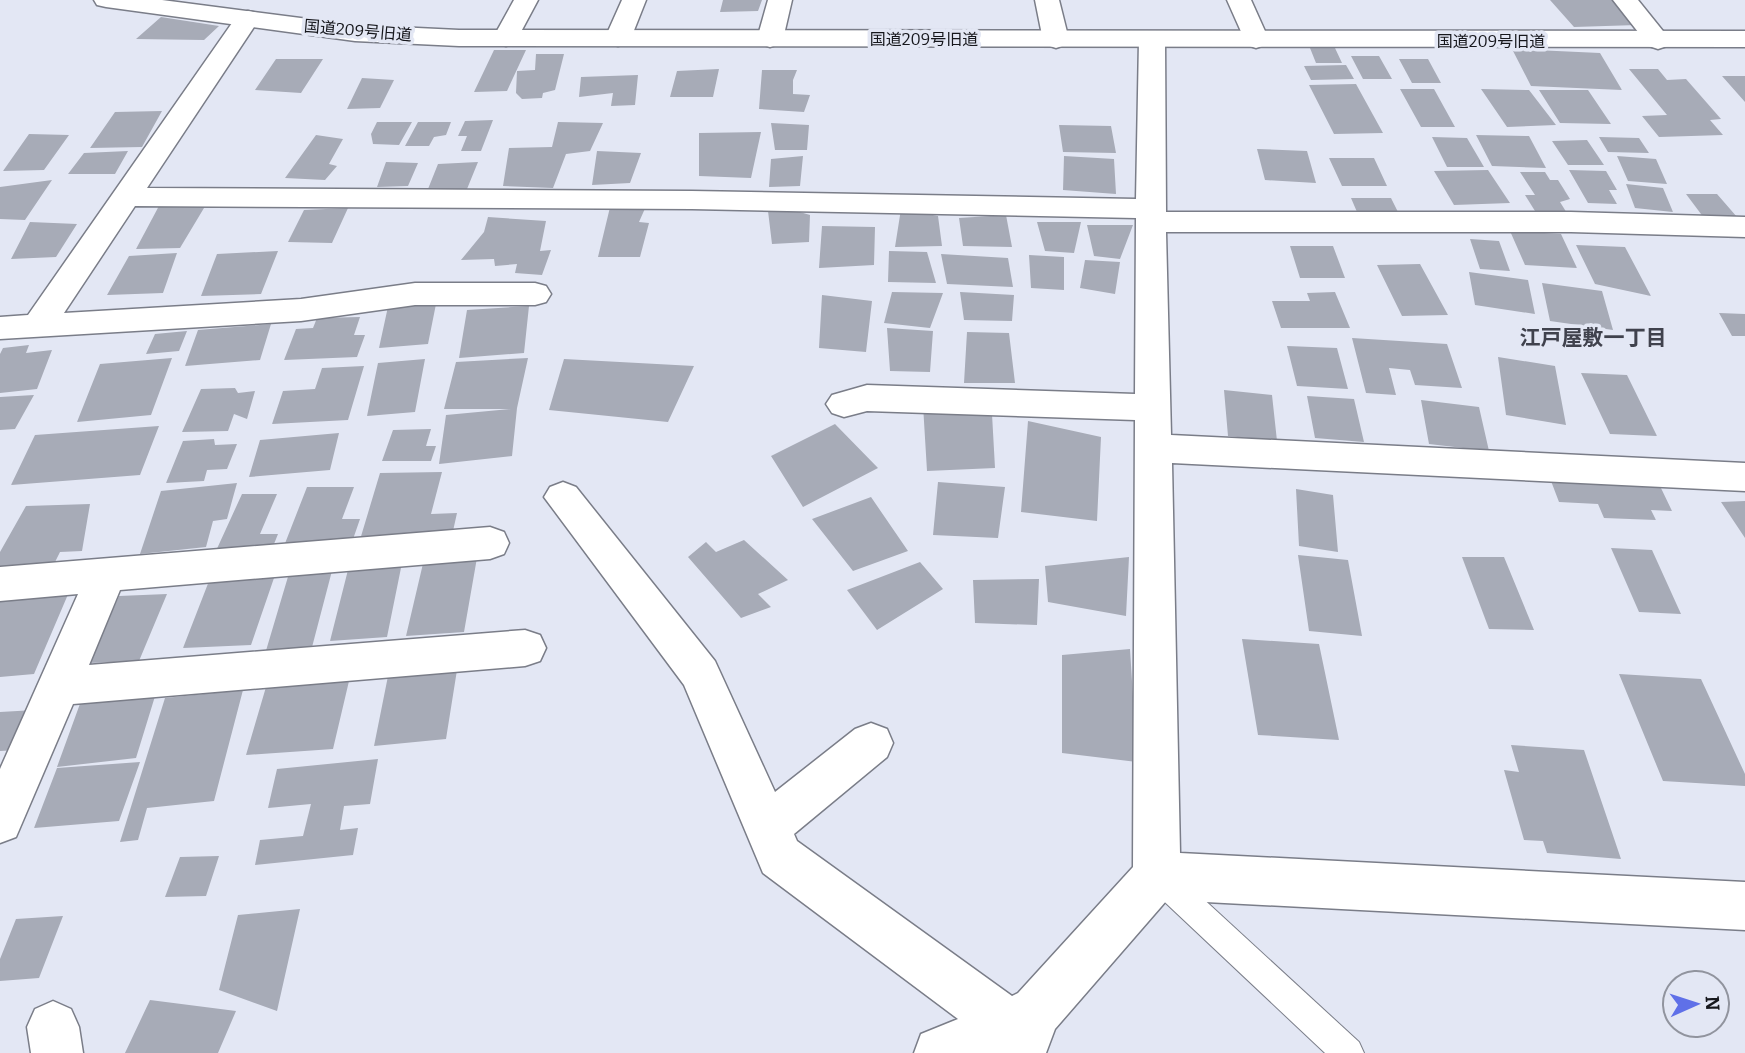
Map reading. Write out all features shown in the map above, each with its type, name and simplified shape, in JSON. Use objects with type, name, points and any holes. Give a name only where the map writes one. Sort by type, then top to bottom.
[{"type":"street","name":"国道209号旧道","points":[[106,0],[355,33],[506,38],[1745,39]]},
{"type":"street","points":[[506,38],[526,0]]},
{"type":"street","points":[[618,38],[634,0]]},
{"type":"street","points":[[770,39],[780,0]]},
{"type":"street","points":[[1047,0],[1056,40]]},
{"type":"street","points":[[1239,0],[1256,40]]},
{"type":"street","points":[[1625,0],[1658,41]]},
{"type":"street","points":[[38,326],[248,18]]},
{"type":"street","points":[[940,1053],[1021,1030],[1157,876],[1153,40]]},
{"type":"street","points":[[124,197],[692,200],[1152,215],[1745,227]]},
{"type":"street","points":[[0,328],[301,310],[415,294],[535,294]]},
{"type":"street","points":[[844,404],[867,398],[1153,428],[1745,477]]},
{"type":"street","points":[[562,497],[700,674],[780,857],[1021,1030]]},
{"type":"street","points":[[0,584],[490,543]]},
{"type":"street","points":[[0,821],[106,577]]},
{"type":"street","points":[[59,686],[525,648]]},
{"type":"street","points":[[767,827],[871,743]]},
{"type":"street","points":[[1157,876],[1745,906]]},
{"type":"lane","points":[[1157,876],[1348,1053]]},
{"type":"building","points":[[723,0],[762,0],[758,11],[720,12]]},
{"type":"building","points":[[1550,0],[1613,0],[1637,25],[1574,27]]},
{"type":"building","points":[[161,17],[219,26],[204,40],[136,39]]},
{"type":"building","points":[[1310,48],[1335,48],[1342,63],[1316,63]]},
{"type":"building","points":[[1512,49],[1600,53],[1622,90],[1531,86]]},
{"type":"building","points":[[494,50],[526,50],[507,91],[474,92]]},
{"type":"building","points":[[536,54],[564,54],[555,90],[543,93],[542,98],[522,99],[516,93],[517,71],[535,70]]},
{"type":"building","points":[[1351,56],[1379,56],[1392,79],[1363,79]]},
{"type":"building","points":[[276,59],[323,59],[301,93],[255,90]]},
{"type":"building","points":[[1399,59],[1428,59],[1441,83],[1412,83]]},
{"type":"building","points":[[1346,65],[1354,79],[1311,80],[1304,66]]},
{"type":"building","points":[[719,69],[713,97],[670,97],[677,71]]},
{"type":"building","points":[[1629,69],[1658,69],[1667,80],[1686,79],[1721,119],[1710,120],[1723,135],[1659,137],[1642,116],[1667,115]]},
{"type":"building","points":[[762,70],[797,70],[793,80],[793,94],[810,95],[804,112],[759,109]]},
{"type":"building","points":[[638,75],[635,105],[611,106],[613,93],[579,97],[581,77]]},
{"type":"building","points":[[1722,76],[1745,76],[1745,102]]},
{"type":"building","points":[[362,78],[394,80],[380,108],[347,109]]},
{"type":"building","points":[[1356,84],[1383,133],[1334,134],[1309,85]]},
{"type":"building","points":[[1400,89],[1434,89],[1455,127],[1421,127]]},
{"type":"building","points":[[1481,89],[1529,90],[1556,125],[1507,127]]},
{"type":"building","points":[[1539,90],[1588,90],[1611,124],[1560,123]]},
{"type":"building","points":[[162,111],[142,147],[90,148],[115,112]]},
{"type":"building","points":[[493,120],[481,151],[461,151],[467,136],[458,136],[465,121]]},
{"type":"building","points":[[377,122],[412,122],[399,145],[373,144],[371,134]]},
{"type":"building","points":[[418,122],[451,122],[446,135],[434,137],[429,146],[405,146]]},
{"type":"building","points":[[558,122],[603,123],[590,151],[566,154],[553,188],[503,186],[509,148],[552,147]]},
{"type":"building","points":[[771,123],[809,125],[807,150],[775,150]]},
{"type":"building","points":[[1059,125],[1111,126],[1116,153],[1063,152]]},
{"type":"building","points":[[761,132],[751,178],[699,176],[699,133]]},
{"type":"building","points":[[29,134],[69,135],[44,170],[3,171]]},
{"type":"building","points":[[316,135],[343,139],[329,164],[337,166],[325,180],[285,178]]},
{"type":"building","points":[[1476,135],[1529,136],[1546,168],[1492,166]]},
{"type":"building","points":[[1432,137],[1467,138],[1484,167],[1447,167]]},
{"type":"building","points":[[1599,137],[1639,138],[1649,153],[1608,152]]},
{"type":"building","points":[[1587,140],[1604,165],[1568,165],[1552,141]]},
{"type":"building","points":[[1257,149],[1307,151],[1316,183],[1265,180]]},
{"type":"building","points":[[128,151],[115,174],[68,174],[84,153]]},
{"type":"building","points":[[597,151],[641,153],[630,183],[592,185]]},
{"type":"building","points":[[803,156],[800,186],[769,187],[771,159]]},
{"type":"building","points":[[1064,156],[1114,159],[1116,194],[1063,190]]},
{"type":"building","points":[[1617,156],[1656,159],[1667,184],[1628,181]]},
{"type":"building","points":[[1329,158],[1374,158],[1387,186],[1342,186]]},
{"type":"building","points":[[386,162],[418,163],[408,186],[377,187]]},
{"type":"building","points":[[478,162],[467,189],[428,189],[438,164]]},
{"type":"building","points":[[1488,170],[1510,203],[1454,205],[1434,171]]},
{"type":"building","points":[[1569,170],[1606,171],[1617,190],[1609,190],[1617,204],[1588,203]]},
{"type":"building","points":[[1520,172],[1545,172],[1550,180],[1558,180],[1570,199],[1560,202],[1570,218],[1540,219],[1525,195],[1535,195]]},
{"type":"building","points":[[52,180],[25,220],[0,219],[0,187]]},
{"type":"building","points":[[1626,184],[1663,188],[1673,212],[1635,208]]},
{"type":"building","points":[[1686,194],[1717,194],[1737,217],[1704,218]]},
{"type":"building","points":[[1351,198],[1391,198],[1398,212],[1357,212]]},
{"type":"building","points":[[612,199],[647,204],[639,222],[649,223],[640,257],[598,257]]},
{"type":"building","points":[[207,203],[180,248],[136,249],[160,204]]},
{"type":"building","points":[[348,208],[332,243],[288,242],[304,210]]},
{"type":"building","points":[[901,209],[938,216],[942,246],[895,247]]},
{"type":"building","points":[[793,210],[810,215],[809,242],[772,244],[768,211]]},
{"type":"building","points":[[1006,215],[1012,247],[963,246],[959,218]]},
{"type":"building","points":[[488,217],[546,221],[540,251],[551,250],[542,275],[515,273],[517,264],[495,266],[494,259],[461,260],[484,232]]},
{"type":"building","points":[[30,222],[77,224],[56,257],[11,259]]},
{"type":"building","points":[[1037,222],[1081,222],[1074,253],[1045,251]]},
{"type":"building","points":[[1087,225],[1133,225],[1120,259],[1094,256]]},
{"type":"building","points":[[822,226],[875,227],[874,265],[819,268]]},
{"type":"building","points":[[1510,231],[1561,234],[1577,268],[1525,265]]},
{"type":"building","points":[[1470,239],[1499,241],[1510,271],[1480,269]]},
{"type":"building","points":[[1576,245],[1625,247],[1651,296],[1595,284]]},
{"type":"building","points":[[1290,246],[1333,246],[1345,278],[1300,278]]},
{"type":"building","points":[[278,251],[261,294],[201,296],[217,254]]},
{"type":"building","points":[[889,251],[927,252],[936,283],[888,282]]},
{"type":"building","points":[[177,253],[163,293],[107,295],[129,256]]},
{"type":"building","points":[[941,254],[1008,258],[1013,287],[947,284]]},
{"type":"building","points":[[1029,255],[1064,257],[1064,290],[1031,288]]},
{"type":"building","points":[[1085,260],[1120,262],[1115,294],[1080,288]]},
{"type":"building","points":[[1420,264],[1448,315],[1402,316],[1377,265]]},
{"type":"building","points":[[1469,272],[1528,280],[1535,314],[1475,305]]},
{"type":"building","points":[[1542,283],[1602,291],[1613,330],[1550,321]]},
{"type":"building","points":[[892,292],[943,293],[930,328],[884,323]]},
{"type":"building","points":[[960,292],[1014,295],[1012,321],[964,320]]},
{"type":"building","points":[[1335,292],[1350,328],[1281,328],[1272,301],[1310,301],[1307,293]]},
{"type":"building","points":[[822,295],[872,301],[866,352],[819,348]]},
{"type":"building","points":[[437,299],[428,344],[379,348],[389,302]]},
{"type":"building","points":[[529,306],[524,353],[459,358],[467,310]]},
{"type":"building","points":[[1719,313],[1745,314],[1745,336],[1732,336]]},
{"type":"building","points":[[360,317],[354,335],[365,335],[357,357],[284,360],[296,329],[313,328],[317,318]]},
{"type":"building","points":[[271,324],[260,360],[185,366],[198,330]]},
{"type":"building","points":[[887,328],[933,331],[930,372],[890,371]]},
{"type":"building","points":[[187,331],[179,351],[146,354],[155,334]]},
{"type":"building","points":[[967,332],[1009,333],[1015,383],[964,383]]},
{"type":"building","points":[[1352,338],[1447,344],[1462,388],[1415,385],[1410,370],[1389,368],[1396,395],[1366,393]]},
{"type":"building","points":[[29,345],[26,353],[52,350],[37,389],[0,393],[0,354],[3,348]]},
{"type":"building","points":[[1287,346],[1337,348],[1348,389],[1297,386]]},
{"type":"building","points":[[1498,357],[1555,366],[1566,425],[1506,415]]},
{"type":"building","points":[[172,358],[151,415],[77,422],[100,364]]},
{"type":"building","points":[[528,358],[517,408],[512,456],[439,464],[446,415],[511,409],[444,409],[456,362]]},
{"type":"building","points":[[425,359],[415,412],[367,416],[378,363]]},
{"type":"building","points":[[564,359],[694,366],[668,422],[549,410]]},
{"type":"building","points":[[364,366],[348,420],[272,424],[283,391],[315,389],[322,368]]},
{"type":"building","points":[[1581,373],[1627,375],[1657,436],[1610,434]]},
{"type":"building","points":[[235,388],[238,393],[255,391],[247,419],[234,414],[228,431],[182,432],[201,389]]},
{"type":"building","points":[[1224,390],[1272,395],[1277,441],[1228,436]]},
{"type":"building","points":[[34,395],[15,429],[0,430],[0,397]]},
{"type":"building","points":[[1307,396],[1354,399],[1364,442],[1315,438]]},
{"type":"building","points":[[1421,400],[1479,407],[1489,451],[1429,444]]},
{"type":"building","points":[[923,405],[992,414],[995,468],[927,471]]},
{"type":"building","points":[[1028,421],[1101,437],[1097,521],[1021,512]]},
{"type":"building","points":[[835,424],[878,468],[803,507],[771,456]]},
{"type":"building","points":[[159,426],[140,475],[11,485],[35,435]]},
{"type":"building","points":[[431,429],[426,446],[436,446],[431,461],[382,461],[393,430]]},
{"type":"building","points":[[339,433],[330,470],[249,477],[260,440]]},
{"type":"building","points":[[214,439],[215,445],[237,444],[227,469],[207,470],[204,481],[166,483],[183,441]]},
{"type":"building","points":[[442,472],[431,514],[457,513],[451,540],[359,543],[380,473]]},
{"type":"building","points":[[1551,481],[1660,486],[1672,511],[1651,510],[1656,520],[1604,518],[1598,504],[1559,502]]},
{"type":"building","points":[[938,482],[1005,487],[998,538],[933,535]]},
{"type":"building","points":[[237,483],[227,519],[213,521],[206,547],[140,554],[161,491]]},
{"type":"building","points":[[307,487],[354,487],[342,519],[360,519],[351,545],[284,546]]},
{"type":"building","points":[[1296,489],[1333,495],[1338,552],[1299,546]]},
{"type":"building","points":[[242,494],[277,494],[260,534],[278,534],[270,554],[215,553]]},
{"type":"building","points":[[871,497],[908,551],[853,571],[812,519]]},
{"type":"building","points":[[1745,501],[1745,538],[1721,502]]},
{"type":"building","points":[[90,504],[82,551],[60,552],[53,566],[0,567],[0,552],[26,506]]},
{"type":"building","points":[[744,540],[788,580],[758,594],[771,607],[741,618],[688,557],[706,542],[716,552]]},
{"type":"building","points":[[1611,548],[1652,550],[1681,614],[1639,612]]},
{"type":"building","points":[[478,552],[464,632],[406,636],[425,555]]},
{"type":"building","points":[[1298,555],[1348,560],[1362,636],[1309,631]]},
{"type":"building","points":[[1129,557],[1126,616],[1048,602],[1045,566]]},
{"type":"building","points":[[1462,557],[1504,557],[1534,630],[1489,629]]},
{"type":"building","points":[[403,558],[387,637],[330,641],[350,562]]},
{"type":"building","points":[[920,562],[943,589],[877,630],[847,590]]},
{"type":"building","points":[[333,567],[311,651],[265,654],[290,570]]},
{"type":"building","points":[[274,578],[251,645],[183,648],[209,581]]},
{"type":"building","points":[[1039,579],[1037,625],[975,623],[973,580]]},
{"type":"building","points":[[72,585],[34,674],[0,677],[0,590]]},
{"type":"building","points":[[167,594],[139,661],[89,663],[119,596]]},
{"type":"building","points":[[1242,639],[1319,644],[1339,740],[1258,735]]},
{"type":"building","points":[[1130,649],[1137,762],[1062,753],[1062,655]]},
{"type":"building","points":[[457,670],[446,739],[374,746],[388,676]]},
{"type":"building","points":[[1619,674],[1701,679],[1745,774],[1745,786],[1663,781]]},
{"type":"building","points":[[349,681],[333,749],[246,755],[266,687]]},
{"type":"building","points":[[243,690],[214,801],[147,808],[138,840],[120,842],[165,698]]},
{"type":"building","points":[[156,693],[136,758],[57,767],[81,701]]},
{"type":"building","points":[[35,710],[18,750],[0,751],[0,712]]},
{"type":"building","points":[[1511,745],[1584,750],[1621,859],[1547,853],[1543,841],[1524,840],[1504,770],[1519,772]]},
{"type":"building","points":[[378,759],[370,804],[344,806],[340,830],[358,828],[353,855],[255,865],[260,840],[303,836],[311,804],[268,808],[277,769]]},
{"type":"building","points":[[140,762],[119,821],[34,828],[57,768]]},
{"type":"building","points":[[219,856],[206,896],[165,897],[180,857]]},
{"type":"building","points":[[300,909],[277,1011],[219,990],[238,915]]},
{"type":"building","points":[[63,916],[39,978],[0,981],[0,959],[16,919]]},
{"type":"building","points":[[150,1000],[236,1011],[218,1053],[125,1053]]},
{"type":"district","name":"江戸屋敷一丁目","points":[[1593,338]]}]
